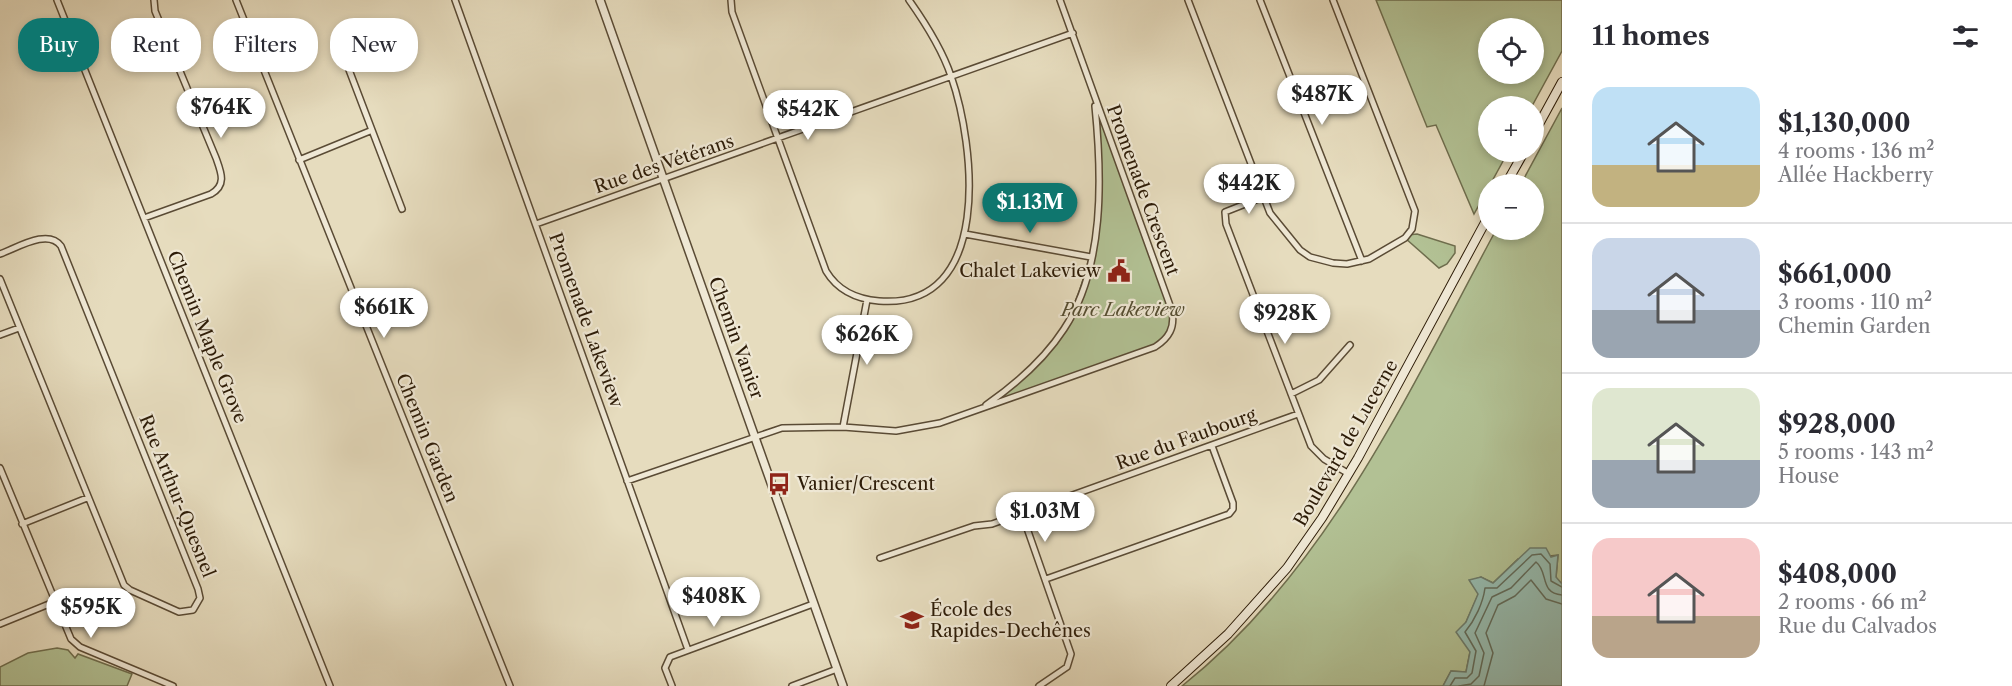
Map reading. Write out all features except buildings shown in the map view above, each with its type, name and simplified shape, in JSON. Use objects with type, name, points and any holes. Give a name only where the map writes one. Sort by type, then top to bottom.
[{"type":"main road","points":[[1544,115],[1562,82]]},
{"type":"main road","name":"Boulevard de Lucerne","points":[[1171,686],[1228,634],[1287,568],[1322,518],[1349,474],[1478,235]]},
{"type":"street","name":"Chemin Maple Grove","points":[[57,0],[330,686]]},
{"type":"street","points":[[144,218],[211,194],[220,188],[222,179],[216,158],[155,11],[154,0]]},
{"type":"street","name":"Chemin Garden","points":[[236,0],[510,686]]},
{"type":"street","name":"Promenade Lakeview","points":[[455,0],[687,650]]},
{"type":"street","name":"Chemin Vanier","points":[[600,0],[843,686]]},
{"type":"street","points":[[731,0],[732,12],[826,270],[842,289],[867,300],[889,302],[909,299],[925,292],[939,282],[951,267],[965,234],[970,179],[969,153],[951,77],[932,35],[909,0]]},
{"type":"street","name":"Promenade Crescent","points":[[627,481],[755,435],[782,428],[843,427],[896,431],[940,423],[1155,347],[1170,334],[1173,327],[1172,311],[1060,0]]},
{"type":"street","points":[[1188,0],[1263,196],[1279,227],[1305,254],[1333,263],[1362,261],[1392,248],[1412,229],[1414,211],[1333,0]]},
{"type":"street","points":[[1260,0],[1362,261]]},
{"type":"street","name":"Rue des Vétérans","points":[[536,224],[1073,33]]},
{"type":"street","points":[[349,72],[370,131],[402,209]]},
{"type":"street","name":"Promenade Crescent","points":[[980,410],[1040,360],[1065,328],[1079,297],[1091,257],[1097,189],[1094,99]]},
{"type":"street","points":[[299,160],[370,131]]},
{"type":"street","points":[[1263,196],[1225,212],[1226,224],[1314,451],[1349,474]]},
{"type":"street","points":[[965,234],[1091,257]]},
{"type":"street","name":"Rue Arthur-Quesnel","points":[[0,254],[46,237],[55,240],[61,246],[198,589],[200,598],[196,606],[188,612],[179,612],[126,588],[87,498],[0,279]]},
{"type":"street","points":[[843,427],[867,300]]},
{"type":"street","points":[[0,335],[18,328]]},
{"type":"street","points":[[1291,394],[1319,380],[1350,345]]},
{"type":"street","name":"Rue du Faubourg","points":[[880,558],[974,526],[987,526],[1022,514],[1298,414]]},
{"type":"street","points":[[1046,579],[1229,514],[1233,509],[1233,503],[1212,446]]},
{"type":"street","points":[[0,468],[54,602],[68,634],[75,643],[165,685],[173,686]]},
{"type":"street","points":[[22,524],[87,498]]},
{"type":"street","points":[[1022,514],[1071,654],[1067,667],[1039,686]]},
{"type":"street","points":[[0,624],[54,602]]},
{"type":"street","points":[[672,686],[665,668],[667,660],[687,650],[813,604]]},
{"type":"street","points":[[796,685],[837,669]]},
{"type":"green space","points":[[1376,0],[1562,0],[1562,51],[1537,96],[1478,96],[1478,162],[1503,162],[1496,174],[1478,174],[1478,207],[1474,214],[1436,125],[1427,127]]},
{"type":"green space","name":"Parc Lakeview","points":[[1094,99],[1173,320],[1163,342],[980,410],[1020,379],[1048,351],[1070,314],[1081,285],[1095,225],[1098,162]]},
{"type":"green space","points":[[1562,108],[1562,584],[1556,578],[1558,555],[1518,559],[1493,583],[1481,577],[1470,581],[1479,593],[1466,622],[1470,652],[1466,672],[1451,671],[1443,686],[1182,686],[1234,640],[1280,588],[1323,533],[1397,414],[1491,240],[1544,240],[1544,174],[1526,174],[1533,162],[1544,162],[1544,141]]},
{"type":"green space","points":[[1417,234],[1455,246],[1455,253],[1447,264],[1439,268],[1405,238],[1408,235]]},
{"type":"green space","points":[[57,648],[68,650],[75,658],[78,654],[132,674],[127,686],[0,686],[0,667],[28,653]]},
{"type":"water","points":[[1530,548],[1546,548],[1551,557],[1558,555],[1556,577],[1562,584],[1562,686],[1443,686],[1451,671],[1466,672],[1470,652],[1456,632],[1466,622],[1478,594],[1469,580],[1481,577],[1493,583]]},
{"type":"place","name":"Chalet Lakeview","points":[[1119,271]]},
{"type":"place","name":"Vanier/Crescent","points":[[779,484]]},
{"type":"place","name":"École des Rapides-Dechênes","points":[[912,620]]}]
